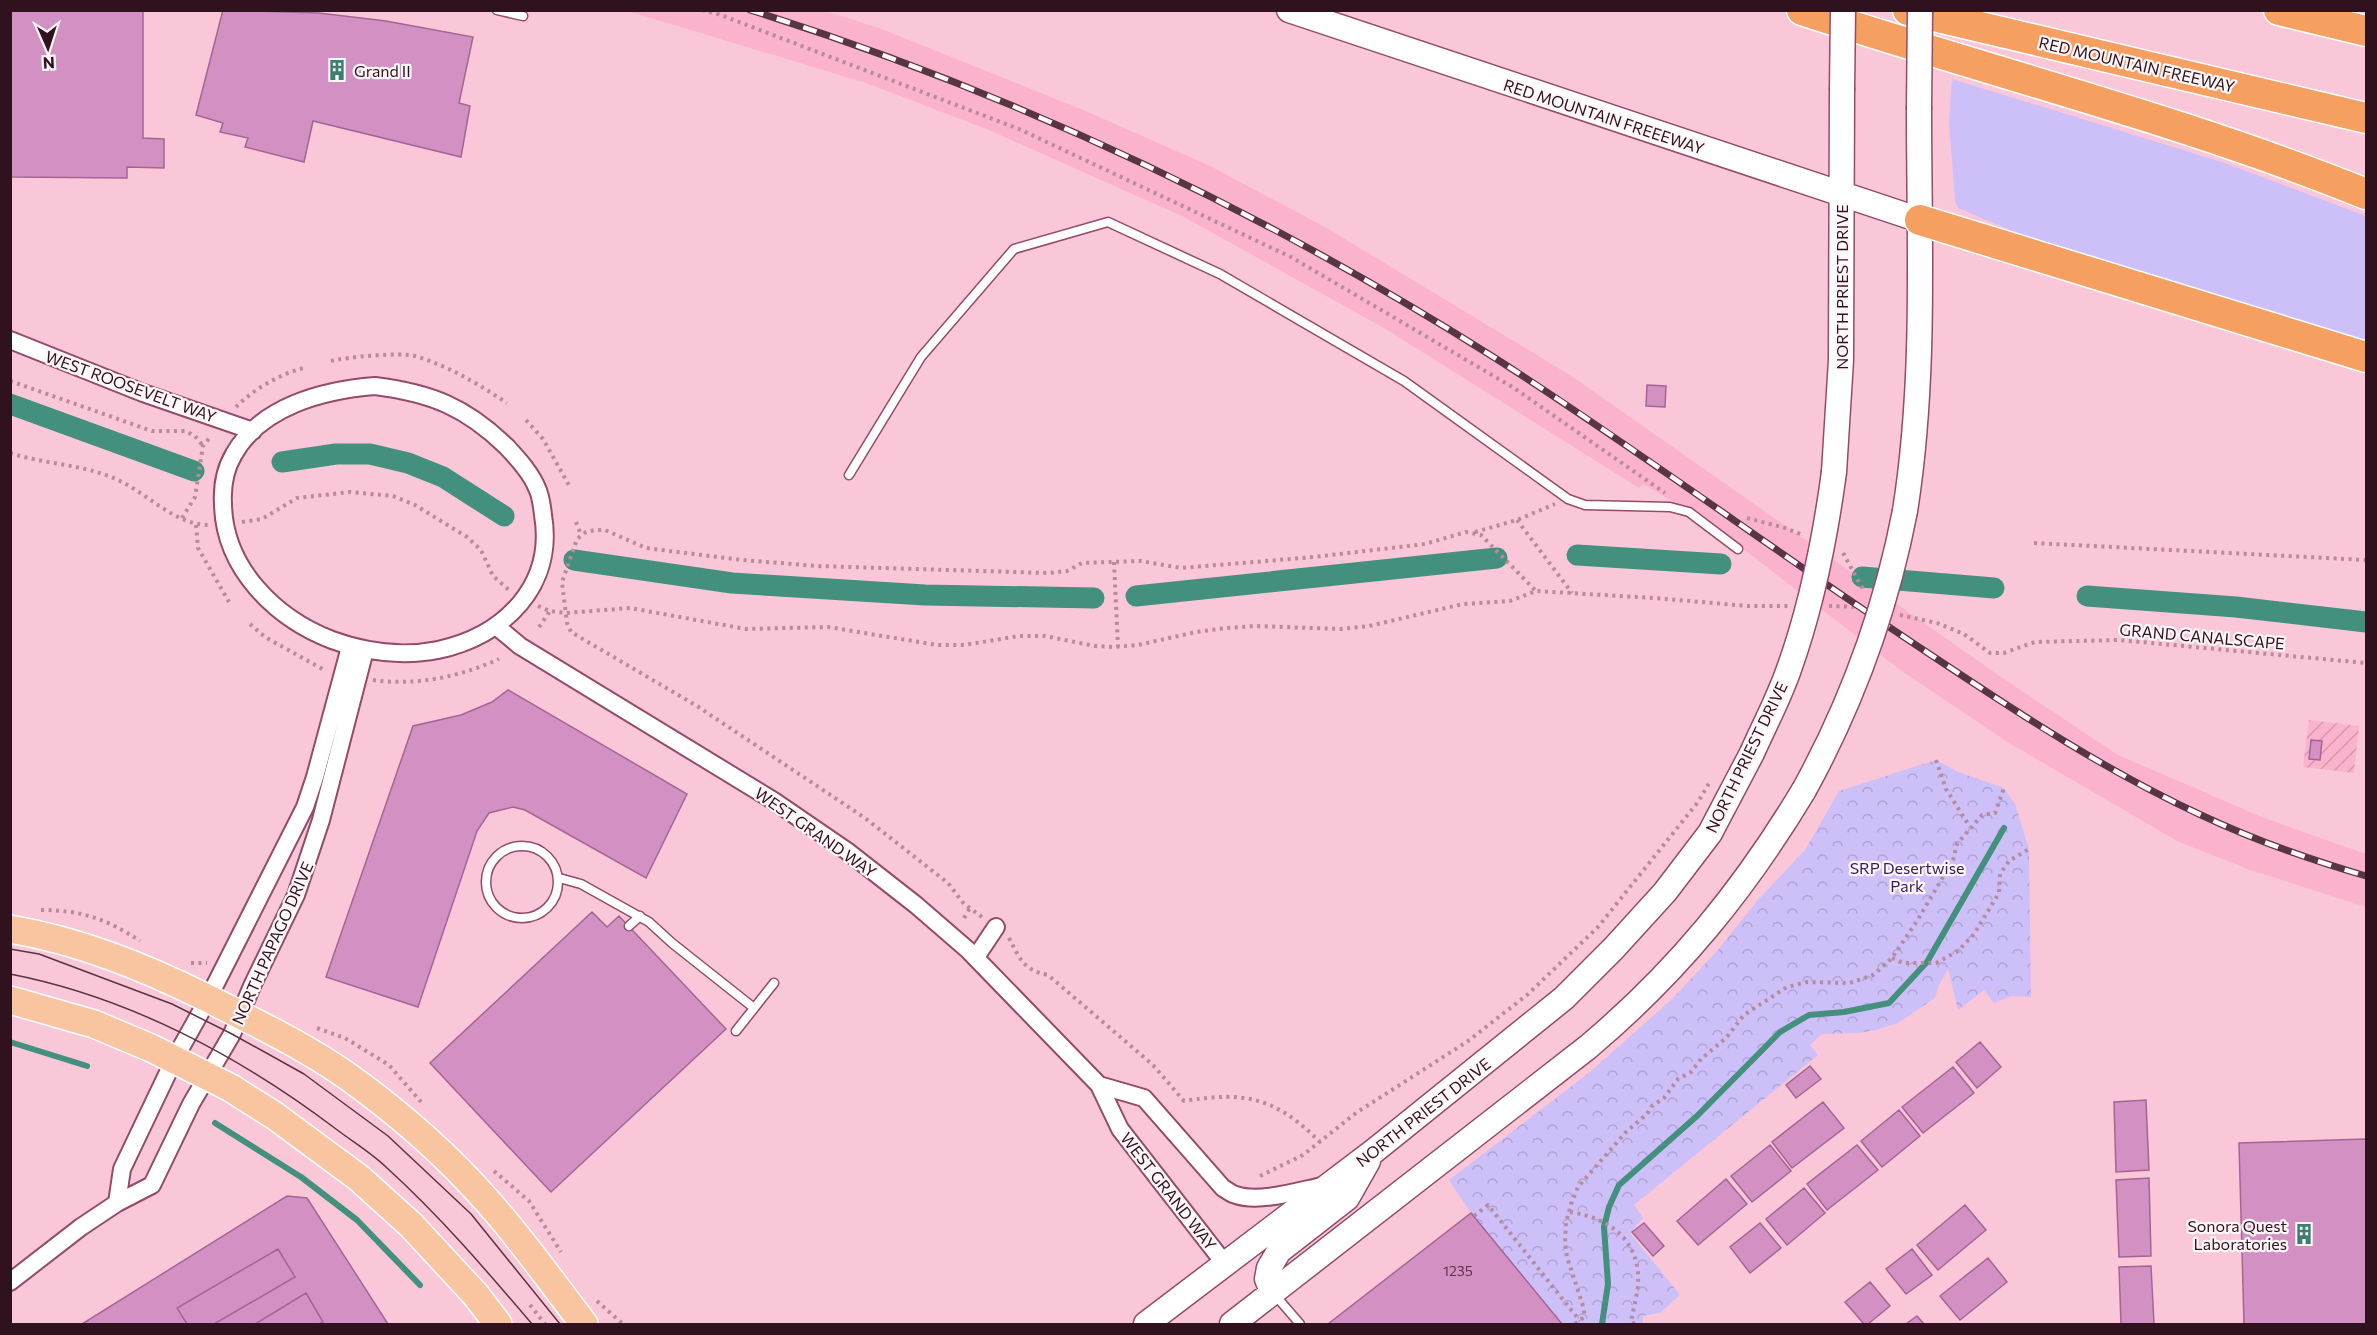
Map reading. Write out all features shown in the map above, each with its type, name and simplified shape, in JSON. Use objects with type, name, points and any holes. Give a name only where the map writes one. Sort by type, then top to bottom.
[{"type":"highway","points":[[1802,10],[2193,132],[2289,164],[2367,194]]},
{"type":"highway","name":"RED MOUNTAIN FREEWAY","points":[[1908,10],[2367,118]]},
{"type":"highway","points":[[2279,10],[2367,31]]},
{"type":"highway","points":[[1920,220],[2367,357]]},
{"type":"main road","name":"RED MOUNTAIN FREEEWAY","points":[[1289,10],[1920,220]]},
{"type":"main road","name":"NORTH PRIEST DRIVE","points":[[1146,1324],[1374,1151],[1564,999],[1665,892],[1710,833],[1752,753],[1789,671],[1809,605],[1824,543],[1834,472],[1841,360],[1843,10]]},
{"type":"main road","points":[[1232,1324],[1588,1047],[1638,1002],[1688,950],[1732,898],[1771,844],[1804,790],[1832,736],[1858,677],[1890,576],[1905,511],[1912,465],[1918,397],[1920,10]]},
{"type":"main road","points":[[10,929],[38,934],[110,955],[180,984],[265,1026],[349,1077],[410,1126],[490,1204],[584,1324]]},
{"type":"main road","points":[[10,1000],[94,1024],[231,1088],[275,1116],[359,1178],[411,1225],[475,1294],[498,1324]]},
{"type":"main road","points":[[1273,1293],[1267,1279],[1269,1268],[1279,1251],[1347,1198],[1374,1151]]},
{"type":"street","name":"WEST ROOSEVELT WAY","points":[[10,340],[143,393],[253,431]]},
{"type":"street","points":[[375,386],[403,389],[429,396],[459,409],[498,438],[515,455],[538,488],[546,528],[543,554],[528,594],[511,614],[496,626],[476,638],[436,651],[388,653],[357,648],[321,636],[283,614],[260,592],[241,568],[233,554],[224,524],[222,492],[226,474],[234,454],[253,431],[303,399],[347,388],[375,386]]},
{"type":"street","name":"WEST GRAND WAY","points":[[496,626],[520,646],[774,801],[847,851],[916,905],[976,957],[1099,1085],[1120,1129],[1225,1264]]},
{"type":"street","name":"NORTH PAPAGO DRIVE","points":[[117,1203],[122,1169],[174,1060],[208,999],[305,807],[357,648]]},
{"type":"street","name":"NORTH PAPAGO DRIVE","points":[[10,1282],[81,1227],[117,1203],[152,1185],[191,1104],[232,1034],[296,895],[310,859],[357,648]]},
{"type":"street","points":[[976,957],[996,928]]},
{"type":"street","points":[[1099,1085],[1144,1098],[1223,1188],[1236,1195],[1256,1197],[1285,1194],[1330,1184]]},
{"type":"lane","points":[[496,10],[523,16]]},
{"type":"lane","points":[[849,475],[921,357],[1014,249],[1108,222],[1220,274],[1404,381],[1568,499],[1585,505],[1670,507],[1693,515],[1738,549]]},
{"type":"lane","points":[[525,846],[537,849],[548,856],[559,878],[558,890],[553,902],[535,917],[523,919],[501,912],[493,904],[486,882],[488,870],[502,852],[513,847],[525,846]]},
{"type":"lane","points":[[559,878],[581,884],[640,916],[754,1008]]},
{"type":"lane","points":[[629,926],[640,916]]},
{"type":"lane","points":[[736,1031],[774,983]]},
{"type":"lane","points":[[1273,1293],[1300,1324]]},
{"type":"path","points":[[702,10],[718,14],[1019,129],[1291,257],[1514,387],[1644,476],[1693,515]]},
{"type":"path","points":[[331,361],[347,357],[413,355],[470,378],[507,403]]},
{"type":"path","points":[[237,405],[260,387],[290,372],[307,367]]},
{"type":"path","points":[[10,381],[152,431],[185,431],[195,436],[203,446]]},
{"type":"path","points":[[526,420],[543,439],[570,487]]},
{"type":"path","points":[[182,518],[195,497],[203,446],[213,433]]},
{"type":"path","points":[[10,453],[90,470],[122,482],[170,513],[195,525],[210,525]]},
{"type":"path","points":[[239,522],[262,519],[297,498],[350,492],[393,496],[415,505],[467,537],[481,550],[493,576],[512,592]]},
{"type":"path","points":[[1321,1142],[1299,1120],[1263,1100],[1231,1096],[1184,1101],[1153,1065],[1109,1026],[1048,975],[1039,973],[1022,963],[996,928],[970,908],[948,883],[856,812],[697,706],[571,632],[562,582],[577,539],[595,530],[605,530],[646,548],[742,560],[817,566],[1048,573],[1067,571],[1082,563],[1142,561],[1181,568],[1425,544],[1517,520],[1568,499]]},
{"type":"path","points":[[1517,520],[1572,593]]},
{"type":"path","points":[[576,522],[581,535]]},
{"type":"path","points":[[195,525],[198,548],[229,602]]},
{"type":"path","points":[[539,606],[550,611],[566,613],[630,608],[657,611],[746,629],[828,627],[938,645],[964,645],[1019,636],[1045,636],[1095,646],[1118,646],[1146,644],[1196,632],[1226,628],[1254,626],[1341,630],[1369,626],[1462,604],[1510,601],[1536,591],[1481,535],[1474,532]]},
{"type":"path","points":[[2034,543],[2367,560]]},
{"type":"path","points":[[1114,562],[1118,646]]},
{"type":"path","points":[[539,627],[550,611]]},
{"type":"path","points":[[250,624],[265,637],[322,670],[332,672]]},
{"type":"path","name":"GRAND CANALSCAPE","points":[[2035,642],[2119,640],[2367,663]]},
{"type":"path","points":[[369,680],[392,683],[445,678],[499,659]]},
{"type":"path","points":[[1936,760],[1946,789],[1970,827]]},
{"type":"path","points":[[1260,1176],[1287,1164],[1321,1142],[1356,1113],[1468,1041],[1527,995],[1573,953],[1625,896],[1680,822],[1698,802],[1715,772]]},
{"type":"path","points":[[1575,1324],[1584,1317],[1584,1309],[1567,1257],[1565,1243],[1566,1222],[1578,1187],[1626,1132],[1647,1114],[1652,1106],[1664,1098],[1678,1079],[1691,1072],[1701,1059],[1726,1038],[1744,1015],[1787,987],[1807,982],[1850,982],[1873,975],[1892,958],[1953,860],[1957,844],[1982,815],[1995,813],[2004,788]]},
{"type":"path","points":[[1892,958],[1904,963],[1936,963],[1958,951],[1974,934],[1999,893],[2000,874],[2009,861],[2029,849]]},
{"type":"path","points":[[964,918],[970,908]]},
{"type":"path","points":[[1018,967],[1022,963]]},
{"type":"path","points":[[1474,1216],[1488,1205],[1580,1321]]},
{"type":"path","points":[[1570,1212],[1605,1222],[1628,1241],[1635,1259],[1638,1284],[1631,1322],[1635,1324]]},
{"type":"path","points":[[530,1305],[545,1324]]},
{"type":"shaded area","points":[[628,11],[825,11],[879,28],[1088,112],[1210,166],[1325,227],[1573,377],[2001,677],[2118,755],[2264,818],[2366,854],[2366,907],[2250,870],[2177,841],[2009,743],[1903,672],[1711,524],[1643,484],[1639,488],[1384,328],[1184,217],[989,130],[866,83]]},
{"type":"shaded area","points":[[2309,720],[2359,726],[2354,773],[2303,767]]},
{"type":"green space","points":[[1952,79],[2222,162],[2366,216],[2366,342],[2041,243],[1958,208],[1955,201],[1949,121]]},
{"type":"green space","name":"SRP Desertwise Park","points":[[1936,760],[1958,772],[2004,788],[2015,804],[2029,849],[2031,997],[2011,996],[1994,1003],[1984,990],[1958,1010],[1948,969],[1935,998],[1898,1023],[1859,1033],[1822,1034],[1810,1045],[1818,1055],[1634,1205],[1643,1218],[1630,1233],[1680,1295],[1660,1313],[1643,1316],[1643,1324],[1562,1324],[1471,1213],[1449,1180],[1590,1072],[1671,1000],[1718,950],[1757,901],[1805,850],[1839,791]]},
{"type":"building","points":[[10,10],[143,10],[143,138],[164,139],[164,168],[127,167],[127,178],[10,177]]},
{"type":"building","name":"Grand II","points":[[223,10],[319,13],[386,21],[473,37],[459,103],[470,106],[461,157],[313,121],[304,162],[245,147],[248,138],[220,132],[223,123],[196,115]]},
{"type":"building","points":[[1647,385],[1666,386],[1665,407],[1646,406]]},
{"type":"building","points":[[508,690],[687,794],[646,878],[525,810],[513,807],[489,813],[477,831],[418,1007],[326,977],[413,726],[461,715],[492,702]]},
{"type":"building","points":[[2311,740],[2322,741],[2320,760],[2309,759]]},
{"type":"building","points":[[592,912],[607,927],[619,916],[726,1029],[551,1192],[430,1063]]},
{"type":"building","points":[[1980,1042],[2001,1067],[1977,1088],[1956,1062]]},
{"type":"building","points":[[1810,1066],[1821,1079],[1796,1098],[1786,1085]]},
{"type":"building","points":[[1953,1067],[1974,1093],[1923,1133],[1902,1107]]},
{"type":"building","points":[[2146,1100],[2149,1170],[2116,1172],[2114,1102]]},
{"type":"building","points":[[1823,1102],[1844,1128],[1792,1168],[1772,1142]]},
{"type":"building","points":[[1899,1110],[1920,1136],[1882,1167],[1861,1141]]},
{"type":"building","name":"Sonora Quest Laboratories","points":[[2366,1139],[2366,1324],[2244,1324],[2239,1143]]},
{"type":"building","points":[[1770,1145],[1791,1171],[1752,1202],[1731,1176]]},
{"type":"building","points":[[1857,1145],[1878,1170],[1827,1210],[1807,1184]]},
{"type":"building","points":[[2149,1178],[2151,1256],[2119,1257],[2116,1180]]},
{"type":"building","points":[[1726,1179],[1747,1204],[1698,1245],[1677,1221]]},
{"type":"building","points":[[1804,1188],[1825,1213],[1787,1245],[1766,1219]]},
{"type":"building","points":[[287,1196],[307,1198],[388,1324],[82,1324]]},
{"type":"building","points":[[1965,1205],[1986,1230],[1938,1270],[1917,1245]]},
{"type":"building","points":[[1471,1213],[1562,1324],[1328,1324]]},
{"type":"building","points":[[1644,1223],[1664,1246],[1653,1256],[1632,1232]]},
{"type":"building","points":[[1760,1223],[1781,1248],[1750,1273],[1730,1247]]},
{"type":"building","points":[[278,1249],[295,1277],[214,1324],[187,1324],[177,1308]]},
{"type":"building","points":[[1912,1249],[1932,1275],[1906,1294],[1886,1269]]},
{"type":"building","points":[[1988,1258],[2007,1282],[1960,1320],[1940,1296]]},
{"type":"building","points":[[2151,1266],[2154,1324],[2121,1324],[2119,1267]]},
{"type":"building","points":[[1870,1282],[1890,1306],[1868,1324],[1864,1324],[1845,1302]]},
{"type":"building","points":[[306,1293],[323,1322],[319,1324],[255,1324]]},
{"type":"building","points":[[1917,1316],[1924,1324],[1906,1324]]},
{"type":"waterway","points":[[10,404],[194,471]]},
{"type":"waterway","points":[[282,462],[336,454],[370,454],[408,463],[443,477],[504,516]]},
{"type":"waterway","points":[[1577,555],[1721,564]]},
{"type":"waterway","points":[[1136,596],[1497,558]]},
{"type":"waterway","points":[[574,560],[732,583],[925,595],[1094,598]]},
{"type":"waterway","points":[[1862,577],[1994,588]]},
{"type":"waterway","points":[[2087,596],[2236,607],[2366,622]]},
{"type":"waterway","points":[[1602,1324],[1608,1284],[1604,1227],[1609,1207],[1619,1185],[1697,1116],[1780,1032],[1809,1015],[1844,1012],[1889,1003],[1927,962],[2004,828]]},
{"type":"waterway","points":[[10,1042],[87,1066]]},
{"type":"waterway","points":[[215,1123],[301,1177],[357,1220],[420,1285]]},
{"type":"tram line","points":[[10,949],[39,954],[172,1004],[304,1074],[388,1136],[471,1214],[560,1324]]},
{"type":"tram line","points":[[10,974],[54,984],[140,1014],[222,1054],[300,1103],[375,1157],[407,1186],[462,1244],[532,1324]]},
{"type":"railway","points":[[750,10],[848,42],[1040,117],[1226,205],[1318,253],[1495,358],[1931,655],[2030,720],[2097,760],[2166,798],[2241,833],[2366,876]]},
{"type":"place","name":"Grand II","points":[[337,70]]},
{"type":"place","name":"Sonora Quest Laboratories","points":[[2304,1234]]}]
